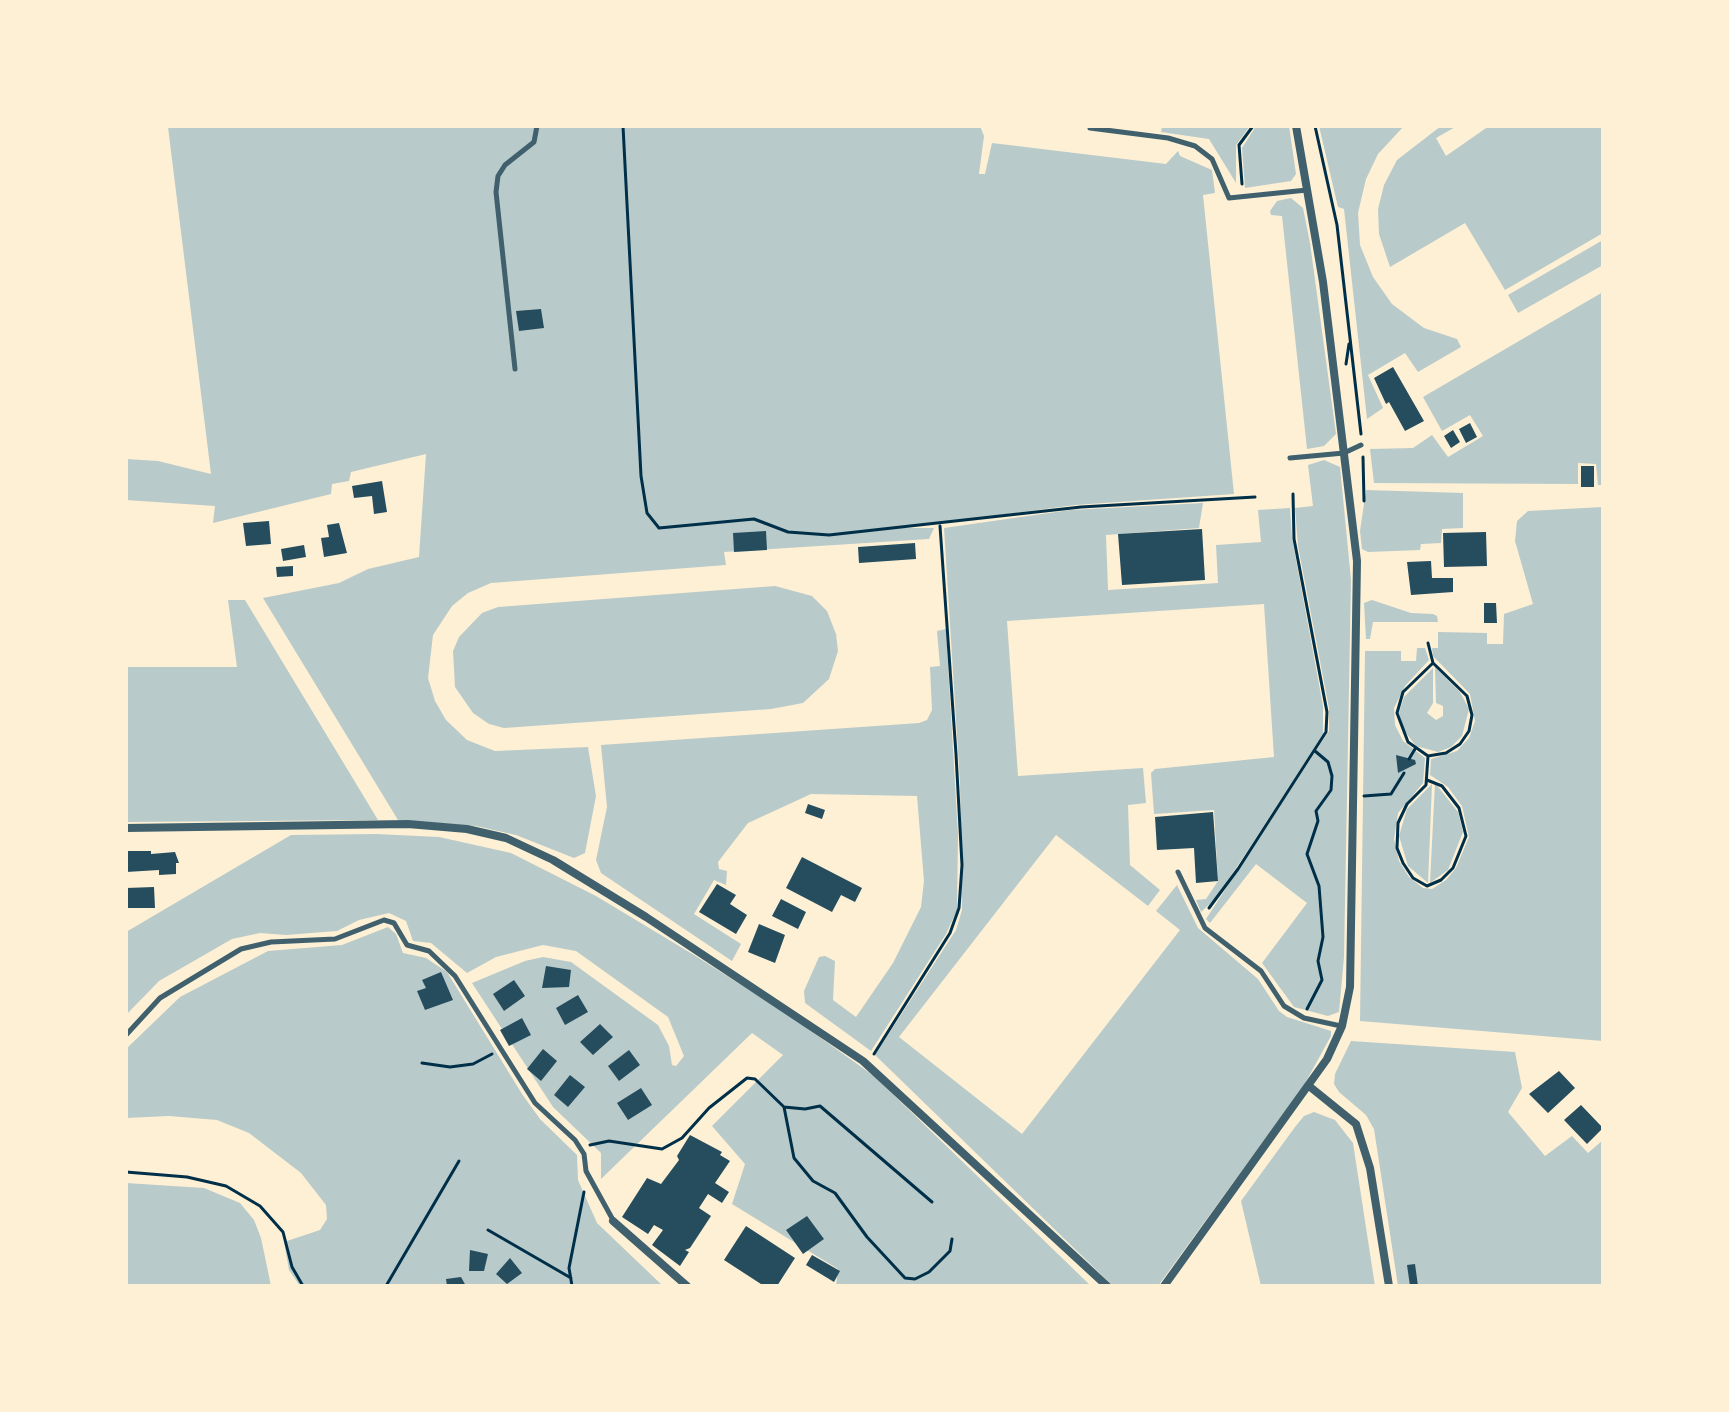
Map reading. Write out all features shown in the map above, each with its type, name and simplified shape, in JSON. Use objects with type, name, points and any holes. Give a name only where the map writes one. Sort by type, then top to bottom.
[{"type":"street","points":[[1164,1286],[1309,1086],[1337,1041],[1350,977],[1357,561],[1296,126]]},
{"type":"street","points":[[126,828],[408,824],[506,838],[553,860],[646,917],[867,1064],[1107,1286]]},
{"type":"street","points":[[1309,1086],[1356,1124],[1370,1168],[1389,1286]]},
{"type":"street","points":[[613,1221],[687,1286]]},
{"type":"lane","points":[[515,369],[496,192],[505,165],[534,142],[537,128]]},
{"type":"lane","points":[[1090,128],[1168,138],[1195,146],[1212,159],[1229,198],[1307,190]]},
{"type":"lane","points":[[1290,458],[1344,453],[1361,445]]},
{"type":"lane","points":[[1178,872],[1199,921],[1261,971],[1284,1006],[1304,1018],[1342,1026]]},
{"type":"lane","points":[[126,1035],[160,998],[241,949],[271,942],[335,939],[384,920],[394,923],[407,945],[429,951],[455,976],[535,1103],[575,1140],[584,1154],[586,1171],[613,1221]]},
{"type":"path","points":[[623,126],[641,476],[647,513],[659,528],[754,519],[788,532],[829,535],[1081,507],[1255,497]]},
{"type":"path","points":[[1244,196],[1239,149],[1253,126]]},
{"type":"path","points":[[1315,126],[1337,225],[1350,336]]},
{"type":"path","points":[[1199,921],[1238,869],[1326,732],[1327,712],[1294,539],[1293,494]]},
{"type":"path","points":[[867,1064],[950,933],[959,908],[962,865],[940,525]]},
{"type":"path","points":[[1428,643],[1433,663],[1467,696],[1472,715],[1469,731],[1460,744],[1446,753],[1428,756],[1415,749],[1399,726],[1398,705],[1408,686],[1433,663]]},
{"type":"path","points":[[1409,759],[1415,749]]},
{"type":"path","points":[[1304,1018],[1322,980],[1318,961],[1323,937],[1319,886],[1307,854],[1318,821],[1316,811],[1331,790],[1332,776],[1328,762],[1315,751]]},
{"type":"path","points":[[1427,780],[1442,786],[1459,808],[1466,836],[1453,868],[1441,880],[1427,886],[1407,871],[1397,839],[1403,810],[1427,780],[1428,756]]},
{"type":"path","points":[[1353,796],[1391,794],[1404,773]]},
{"type":"path","points":[[422,1063],[450,1067],[473,1064],[499,1050]]},
{"type":"path","points":[[584,1154],[589,1145],[609,1141],[662,1149],[682,1138],[709,1108],[747,1078],[767,1088],[784,1107],[794,1158],[813,1181],[835,1193],[867,1237],[905,1278],[915,1279],[929,1272],[950,1251],[952,1239]]},
{"type":"path","points":[[784,1107],[805,1109],[820,1106],[932,1202]]},
{"type":"path","points":[[386,1286],[459,1161]]},
{"type":"path","points":[[572,1286],[569,1268],[583,1210],[586,1171]]},
{"type":"path","points":[[126,1172],[187,1177],[226,1186],[260,1206],[283,1232],[292,1267],[303,1286]]},
{"type":"path","points":[[488,1230],[571,1278]]},
{"type":"shaded area","points":[[161,126],[980,126],[984,136],[979,174],[985,174],[992,143],[1166,164],[1178,151],[1180,156],[1212,170],[1215,193],[1203,195],[1234,494],[1075,505],[901,528],[934,528],[929,539],[724,552],[726,565],[491,583],[468,593],[452,606],[433,635],[428,678],[435,701],[446,720],[467,740],[495,751],[588,747],[596,796],[585,853],[574,858],[516,835],[476,826],[398,820],[263,598],[339,583],[368,569],[419,557],[426,454],[351,472],[349,481],[332,484],[331,494],[213,523],[215,506],[126,500],[126,459],[158,461],[211,474],[168,127]]},
{"type":"shaded area","points":[[1162,126],[1250,126],[1236,145],[1236,183],[1209,139],[1161,132]]},
{"type":"shaded area","points":[[1256,126],[1289,126],[1296,174],[1291,181],[1245,188],[1242,148]]},
{"type":"shaded area","points":[[1319,126],[1404,126],[1378,154],[1366,179],[1358,213],[1360,245],[1373,277],[1392,304],[1424,328],[1457,339],[1461,347],[1418,372],[1405,353],[1368,375],[1383,408],[1367,419],[1344,209],[1338,207]]},
{"type":"shaded area","points":[[1441,126],[1457,126],[1436,138],[1446,156],[1489,126],[1603,126],[1603,233],[1505,290],[1465,223],[1390,267],[1379,234],[1378,209],[1384,185],[1397,160]]},
{"type":"shaded area","points":[[1291,198],[1303,208],[1310,243],[1336,434],[1324,446],[1307,449],[1282,216],[1271,215],[1270,211],[1277,201]]},
{"type":"shaded area","points":[[1603,240],[1603,265],[1518,313],[1508,295]]},
{"type":"shaded area","points":[[1603,292],[1603,485],[1598,485],[1596,464],[1578,463],[1578,484],[1374,483],[1370,449],[1413,448],[1432,435],[1448,457],[1483,436],[1470,415],[1442,431],[1423,397]]},
{"type":"shaded area","points":[[1324,460],[1340,467],[1351,580],[1344,957],[1339,1012],[1328,1016],[1294,1007],[1262,963],[1307,903],[1256,864],[1210,923],[1206,919],[1329,731],[1329,708],[1298,546],[1295,508],[1313,506],[1308,465]]},
{"type":"shaded area","points":[[1366,490],[1463,493],[1463,528],[1442,529],[1441,543],[1421,544],[1420,550],[1368,552],[1362,549],[1360,531]]},
{"type":"shaded area","points":[[1203,503],[1199,528],[1106,535],[1108,590],[1218,583],[1216,545],[1261,542],[1258,510],[1290,508],[1292,538],[1323,706],[1323,734],[1216,898],[1201,912],[1196,900],[1206,899],[1218,881],[1214,810],[1154,814],[1151,773],[1155,769],[1274,757],[1264,604],[1007,621],[1018,776],[1143,768],[1146,803],[1128,805],[1130,865],[1160,890],[1148,906],[1056,835],[899,1037],[1022,1134],[1180,930],[1156,911],[1177,885],[1198,928],[1258,979],[1279,1011],[1287,1017],[1331,1031],[1304,1085],[1158,1286],[1113,1286],[875,1055],[956,930],[962,910],[960,783],[944,528],[1070,510]]},
{"type":"shaded area","points":[[1603,507],[1603,1041],[1360,1021],[1365,651],[1401,651],[1401,661],[1416,661],[1417,648],[1425,648],[1429,660],[1405,686],[1394,708],[1395,725],[1403,741],[1425,758],[1423,783],[1398,813],[1394,839],[1399,861],[1409,877],[1423,888],[1432,889],[1446,880],[1456,868],[1469,837],[1462,806],[1448,787],[1430,775],[1431,759],[1457,751],[1469,738],[1475,721],[1470,694],[1433,656],[1432,648],[1438,648],[1438,632],[1487,633],[1487,644],[1503,644],[1504,614],[1533,604],[1515,541],[1517,521],[1528,511]]},
{"type":"shaded area","points":[[775,586],[812,596],[827,611],[836,634],[838,651],[829,679],[803,703],[771,709],[504,728],[489,724],[473,713],[455,687],[453,651],[459,637],[482,613],[498,607]]},
{"type":"shaded area","points":[[228,600],[245,600],[378,820],[126,822],[126,667],[237,667]]},
{"type":"shaded area","points":[[1372,600],[1411,613],[1433,614],[1438,622],[1373,622],[1370,639],[1366,639],[1364,603]]},
{"type":"shaded area","points":[[946,629],[958,835],[957,910],[946,934],[871,1051],[805,1003],[804,991],[819,957],[825,956],[835,961],[833,1000],[856,1017],[893,963],[921,907],[924,881],[917,796],[811,794],[748,823],[718,862],[719,869],[727,871],[726,885],[714,880],[694,914],[741,944],[732,961],[601,873],[596,860],[607,807],[601,745],[919,723],[927,720],[932,710],[930,667],[940,666],[937,631]]},
{"type":"shaded area","points":[[1435,667],[1460,692],[1469,709],[1462,736],[1451,747],[1438,752],[1416,746],[1403,729],[1399,713],[1404,697],[1433,668],[1433,703],[1427,713],[1436,720],[1443,716],[1443,706],[1436,703]]},
{"type":"shaded area","points":[[1435,783],[1458,812],[1463,832],[1448,870],[1430,883]]},
{"type":"shaded area","points":[[1432,784],[1428,883],[1408,866],[1399,836],[1407,809]]},
{"type":"shaded area","points":[[291,835],[439,837],[511,853],[596,896],[694,955],[790,1016],[874,1076],[1091,1286],[836,1286],[838,1269],[732,1204],[745,1164],[712,1126],[783,1055],[752,1033],[601,1179],[601,1153],[553,1107],[472,983],[525,961],[543,957],[571,962],[658,1025],[669,1046],[672,1065],[676,1066],[684,1056],[668,1017],[576,951],[543,945],[496,957],[467,973],[431,943],[413,941],[406,921],[389,913],[359,920],[337,931],[286,935],[260,933],[232,939],[159,981],[126,1015],[126,932]]},
{"type":"shaded area","points":[[388,927],[396,934],[403,953],[426,958],[447,972],[522,1094],[540,1119],[577,1155],[578,1180],[597,1223],[663,1286],[300,1286],[289,1270],[284,1242],[320,1230],[327,1219],[326,1205],[301,1173],[249,1133],[217,1120],[169,1116],[126,1118],[126,1049],[180,997],[268,951],[342,945]]},
{"type":"shaded area","points":[[1351,1041],[1515,1052],[1522,1088],[1508,1112],[1545,1156],[1572,1136],[1588,1153],[1603,1140],[1603,1286],[1398,1286],[1374,1129],[1366,1115],[1334,1084],[1335,1074]]},
{"type":"shaded area","points":[[1314,1112],[1335,1120],[1353,1143],[1375,1286],[1261,1286],[1241,1201],[1304,1116]]},
{"type":"shaded area","points":[[126,1183],[204,1188],[240,1203],[254,1220],[261,1238],[271,1286],[126,1286]]},
{"type":"building","points":[[541,309],[544,328],[519,331],[516,311]]},
{"type":"building","points":[[1393,367],[1424,421],[1405,431],[1389,402],[1386,404],[1374,378]]},
{"type":"building","points":[[1470,423],[1477,437],[1466,443],[1459,429]]},
{"type":"building","points":[[1453,430],[1460,442],[1451,448],[1444,436]]},
{"type":"building","points":[[1581,466],[1594,466],[1594,487],[1581,487]]},
{"type":"building","points":[[382,481],[387,512],[374,514],[372,496],[354,498],[352,486]]},
{"type":"building","points":[[269,521],[271,544],[246,546],[243,523]]},
{"type":"building","points":[[339,523],[347,553],[324,557],[321,538],[329,537],[327,525]]},
{"type":"building","points":[[1202,529],[1205,580],[1122,585],[1118,534]]},
{"type":"building","points":[[766,531],[767,550],[734,552],[733,533]]},
{"type":"building","points":[[1486,532],[1487,566],[1444,567],[1443,533]]},
{"type":"building","points":[[915,543],[916,559],[859,563],[858,547]]},
{"type":"building","points":[[304,545],[306,557],[283,561],[281,549]]},
{"type":"building","points":[[1431,561],[1432,578],[1453,578],[1453,592],[1411,595],[1407,562]]},
{"type":"building","points":[[293,566],[293,576],[277,577],[276,567]]},
{"type":"building","points":[[1484,603],[1496,603],[1497,623],[1484,623]]},
{"type":"building","points":[[1396,755],[1415,760],[1416,764],[1398,773]]},
{"type":"building","points":[[808,804],[825,810],[822,819],[805,813]]},
{"type":"building","points":[[1213,812],[1218,881],[1196,883],[1194,848],[1157,850],[1155,817]]},
{"type":"building","points":[[126,851],[151,851],[151,854],[175,852],[179,863],[176,863],[176,874],[159,875],[159,870],[126,872]]},
{"type":"building","points":[[802,857],[862,888],[855,902],[841,895],[832,912],[786,888]]},
{"type":"building","points":[[717,884],[736,895],[730,904],[747,915],[736,934],[699,912]]},
{"type":"building","points":[[154,887],[155,908],[126,908],[126,888]]},
{"type":"building","points":[[781,899],[806,912],[798,929],[772,916]]},
{"type":"building","points":[[759,924],[785,935],[775,963],[748,952]]},
{"type":"building","points":[[546,966],[571,970],[569,987],[542,988]]},
{"type":"building","points":[[441,972],[453,1000],[425,1010],[417,991],[426,988],[422,980]]},
{"type":"building","points":[[514,980],[525,996],[504,1011],[493,994]]},
{"type":"building","points":[[578,995],[588,1012],[565,1025],[556,1008]]},
{"type":"building","points":[[522,1018],[531,1035],[509,1046],[500,1030]]},
{"type":"building","points":[[600,1024],[613,1037],[593,1055],[580,1042]]},
{"type":"building","points":[[543,1049],[557,1061],[541,1081],[527,1069]]},
{"type":"building","points":[[629,1050],[640,1065],[619,1081],[608,1066]]},
{"type":"building","points":[[1559,1071],[1575,1088],[1548,1113],[1529,1094]]},
{"type":"building","points":[[570,1075],[585,1087],[568,1107],[554,1095]]},
{"type":"building","points":[[641,1088],[652,1105],[628,1120],[617,1103]]},
{"type":"building","points":[[1581,1105],[1603,1128],[1587,1144],[1564,1120]]},
{"type":"building","points":[[690,1135],[722,1152],[720,1155],[730,1161],[715,1183],[729,1192],[722,1203],[708,1194],[699,1208],[711,1216],[690,1248],[685,1250],[689,1252],[680,1266],[652,1245],[663,1230],[654,1225],[648,1234],[622,1217],[647,1178],[661,1184],[679,1160],[677,1156]]},
{"type":"building","points":[[807,1216],[824,1239],[803,1254],[786,1230]]},
{"type":"building","points":[[746,1226],[795,1258],[777,1286],[764,1286],[724,1260]]},
{"type":"building","points":[[470,1250],[488,1254],[484,1271],[469,1271]]},
{"type":"building","points":[[812,1255],[840,1271],[834,1282],[806,1265]]},
{"type":"building","points":[[510,1258],[522,1273],[507,1284],[496,1274]]},
{"type":"building","points":[[1415,1264],[1418,1286],[1410,1286],[1407,1265]]},
{"type":"building","points":[[461,1277],[466,1286],[447,1286],[446,1279]]}]
